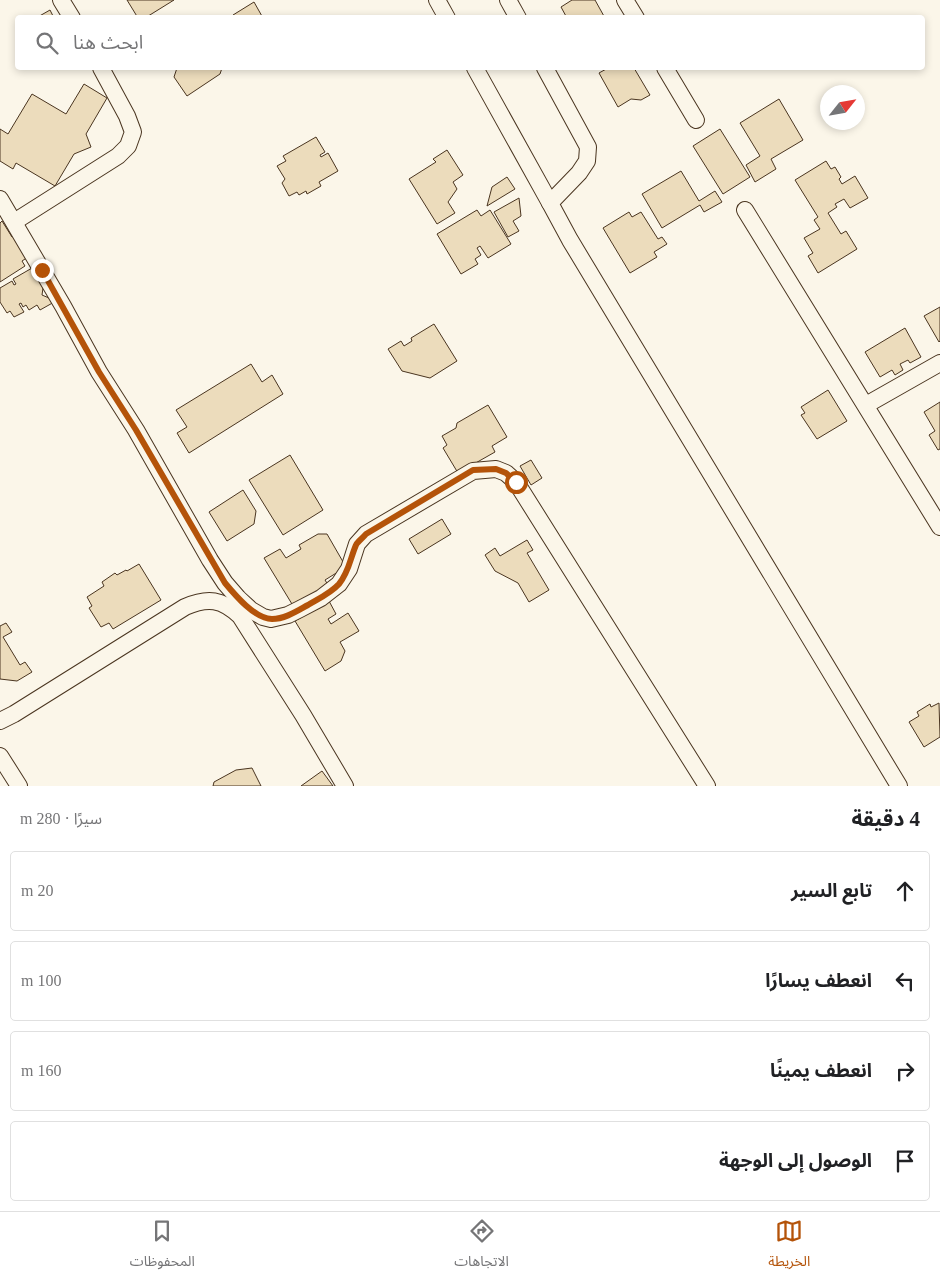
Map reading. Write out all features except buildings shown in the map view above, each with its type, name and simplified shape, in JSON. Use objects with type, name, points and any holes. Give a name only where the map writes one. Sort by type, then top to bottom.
[{"type":"street","points":[[61,0],[70,15]]},
{"type":"street","points":[[508,0],[516,15]]},
{"type":"street","points":[[625,0],[634,15]]},
{"type":"street","points":[[14,222],[118,156],[128,146],[133,132],[127,116],[102,70]]},
{"type":"street","points":[[476,70],[580,257],[899,786]]},
{"type":"street","points":[[546,70],[588,147],[586,161],[579,173],[550,203]]},
{"type":"street","points":[[666,70],[696,120]]},
{"type":"street","points":[[0,199],[63,306],[99,372],[215,567],[225,583],[251,610],[271,619],[288,615],[321,598],[339,584],[349,569],[357,544],[366,534],[473,470],[496,469],[506,473],[516,482],[707,786]]},
{"type":"street","points":[[745,210],[940,527]]},
{"type":"street","points":[[866,405],[940,363]]},
{"type":"street","points":[[0,721],[186,607],[200,601],[217,602],[231,607],[240,616],[303,715],[345,786]]},
{"type":"street","points":[[0,756],[19,786]]},
{"type":"route","points":[[42,270],[99,372],[136,430],[210,560],[225,583],[238,598],[251,610],[263,617],[279,618],[321,598],[339,584],[349,569],[357,544],[366,534],[473,470],[496,469],[506,473],[516,482]]}]
